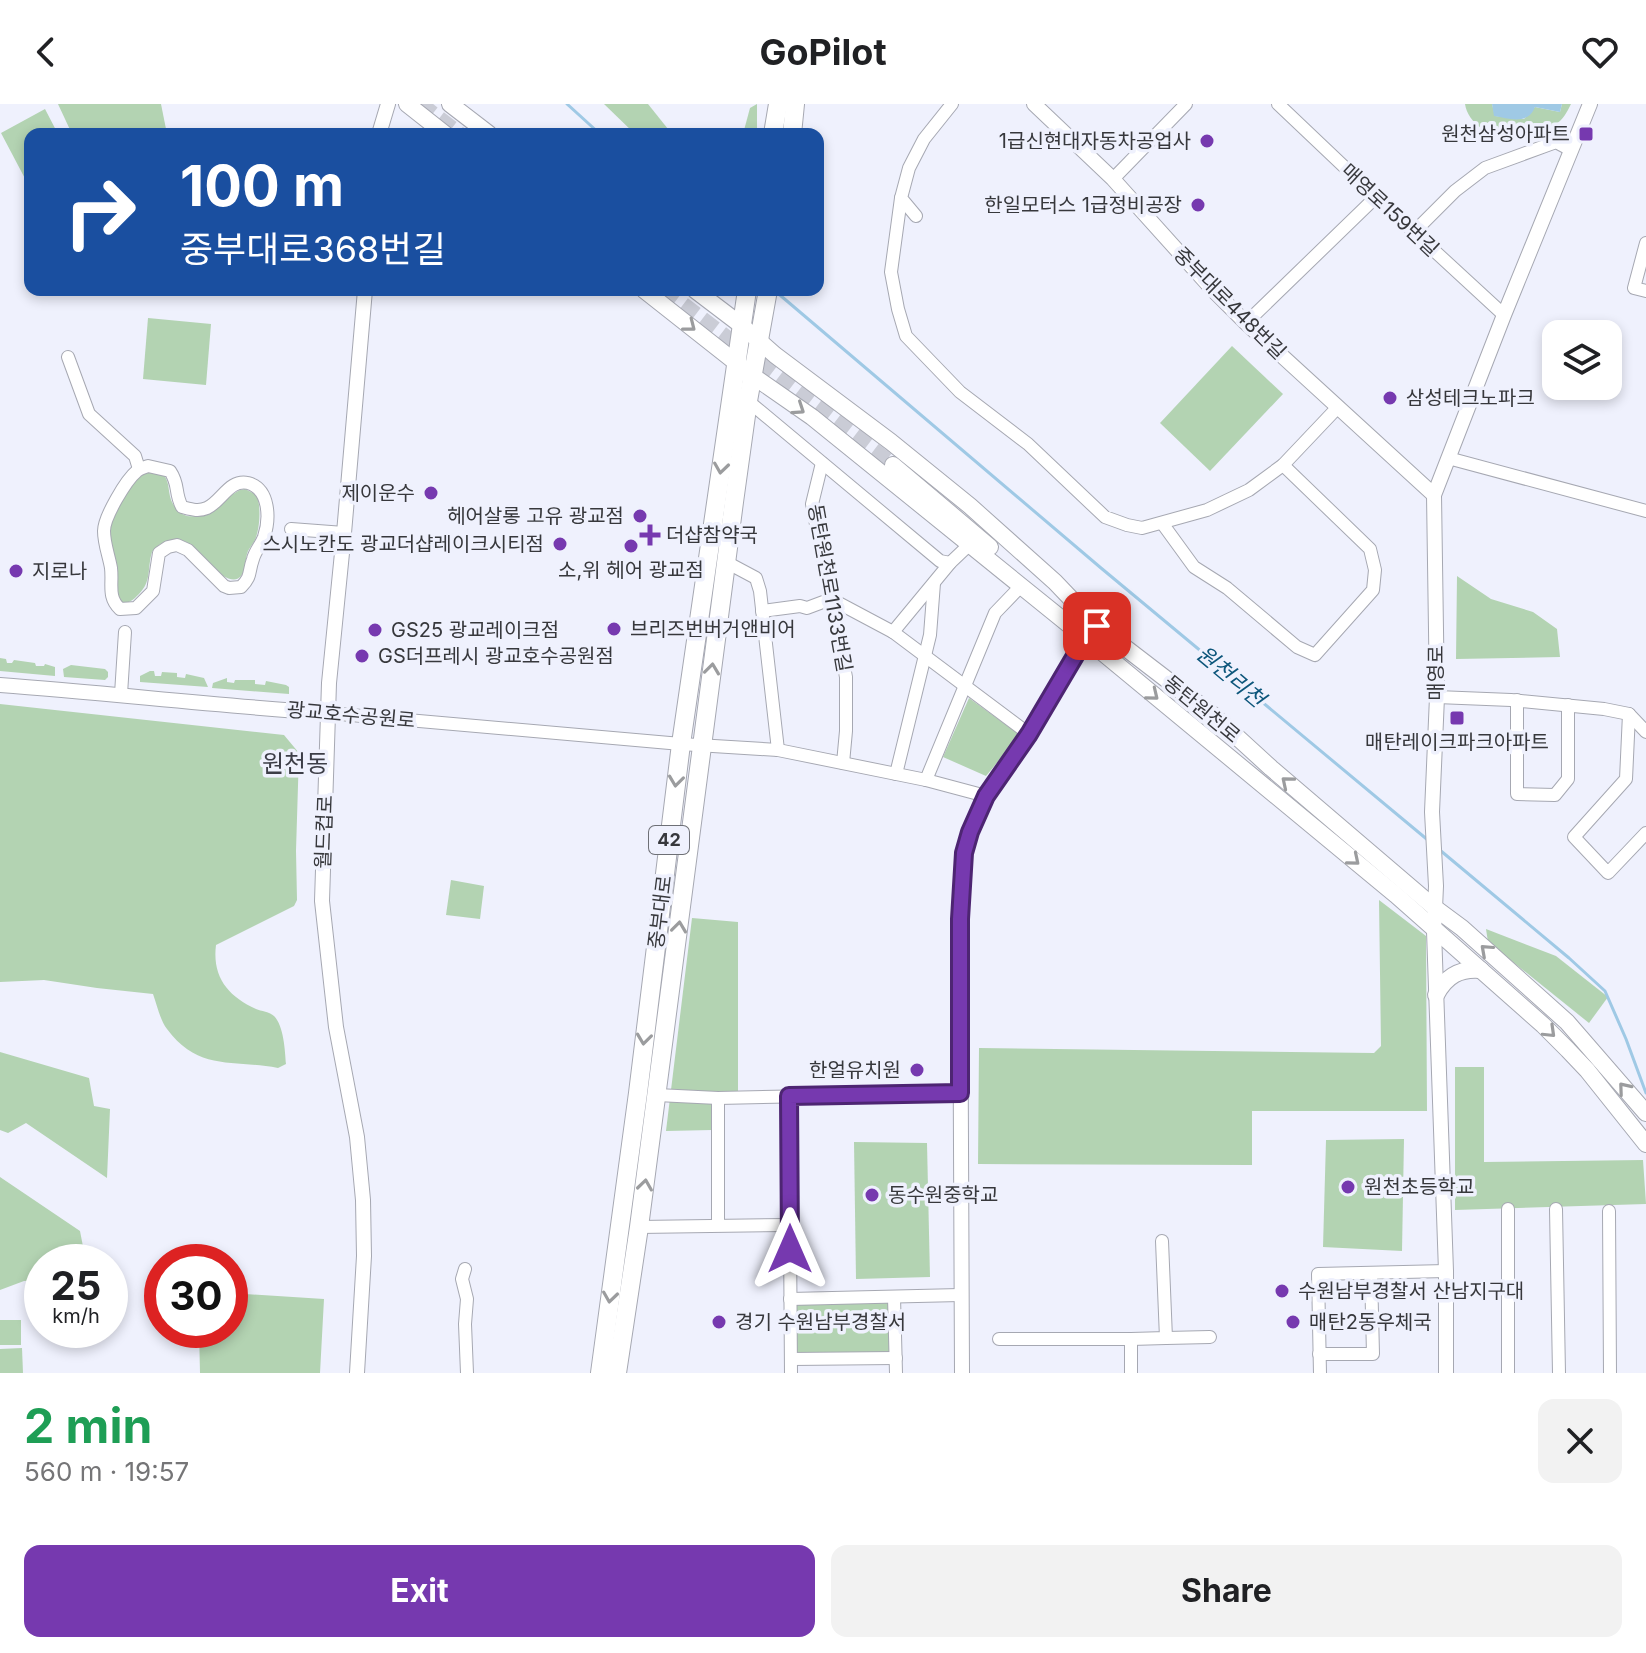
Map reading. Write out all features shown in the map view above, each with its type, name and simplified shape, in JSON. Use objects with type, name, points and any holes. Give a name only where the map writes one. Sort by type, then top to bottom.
[{"type":"main road","points":[[407,104],[437,128]]},
{"type":"main road","points":[[450,104],[481,128]]},
{"type":"main road","points":[[774,128],[778,104]]},
{"type":"main road","points":[[793,128],[795,104]]},
{"type":"main road","name":"동탄원천로","points":[[652,296],[753,376],[812,417],[970,544],[1396,895],[1568,1050],[1646,1144]]},
{"type":"main road","name":"동탄원천로","points":[[711,296],[744,308],[760,333],[970,506],[1055,582],[1097,626],[1213,715],[1271,768],[1462,928],[1567,1022],[1646,1113]]},
{"type":"main road","name":"42","points":[[760,333],[767,296]]},
{"type":"main road","name":"중부대로","points":[[609,1371],[638,1093],[681,744],[744,308]]},
{"type":"main road","name":"중부대로","points":[[609,1371],[639,1227],[726,562],[760,333]]},
{"type":"main road","points":[[1085,639],[1045,593],[896,461],[1097,626]]},
{"type":"main road","points":[[1436,995],[1451,975],[1464,970],[1481,970]]},
{"type":"street","points":[[381,128],[388,104]]},
{"type":"street","points":[[952,104],[924,139],[909,168],[901,198],[891,272],[906,336],[960,392],[1028,444],[1105,517],[1142,528],[1207,510],[1249,490],[1283,465],[1338,407]]},
{"type":"street","name":"중부대로448번길","points":[[1034,104],[1113,179],[1246,323],[1434,495]]},
{"type":"street","points":[[1113,179],[1186,104]]},
{"type":"street","name":"매영로159번길","points":[[1278,104],[1504,315]]},
{"type":"street","name":"매영로","points":[[1446,1373],[1446,1271],[1432,812],[1437,697],[1434,495],[1590,104]]},
{"type":"street","points":[[1414,232],[1455,191],[1485,168],[1556,142],[1571,150]]},
{"type":"street","points":[[1246,323],[1376,197]]},
{"type":"street","points":[[901,198],[916,216]]},
{"type":"street","points":[[1646,243],[1634,288],[1646,291]]},
{"type":"street","name":"월드컵로","points":[[357,1373],[364,1256],[363,1200],[357,1137],[336,1027],[322,901],[329,683],[364,296]]},
{"type":"street","points":[[68,357],[89,414],[135,456],[139,469]]},
{"type":"street","points":[[748,401],[940,561],[950,563]]},
{"type":"street","points":[[1448,458],[1646,511]]},
{"type":"street","name":"동탄원천로1133번길","points":[[822,463],[812,504],[846,677],[843,763]]},
{"type":"street","points":[[1162,523],[1194,567],[1227,588],[1297,647],[1315,655],[1373,590],[1375,570],[1370,549],[1283,465]]},
{"type":"street","points":[[148,466],[170,471],[177,482],[177,498],[182,507],[195,510],[207,508],[240,482],[253,484],[264,494],[267,507],[265,536],[253,559],[249,579],[241,587],[224,586],[188,550],[177,545],[159,553],[153,591],[136,608],[120,609],[113,603],[105,519],[139,469],[148,466]]},
{"type":"street","points":[[291,529],[344,533]]},
{"type":"street","points":[[893,632],[950,563],[970,544]]},
{"type":"street","points":[[726,562],[756,578],[760,591],[778,750]]},
{"type":"street","points":[[896,774],[930,635],[934,583]]},
{"type":"street","points":[[926,780],[995,613],[1021,586]]},
{"type":"street","points":[[762,611],[800,606],[807,608],[831,599],[893,632],[1029,734]]},
{"type":"street","points":[[962,1373],[960,919],[964,853],[986,796],[1029,734],[1085,639],[1097,626]]},
{"type":"street","points":[[121,694],[125,632]]},
{"type":"street","name":"광교호수공원로","points":[[0,685],[778,750],[926,780],[986,796]]},
{"type":"street","points":[[1437,697],[1517,700],[1604,709],[1629,714],[1646,732]]},
{"type":"street","points":[[1517,700],[1517,794],[1555,795],[1568,779],[1568,705]]},
{"type":"street","points":[[1629,714],[1626,779],[1574,837],[1608,873],[1646,833]]},
{"type":"street","points":[[657,1095],[718,1098],[960,1093]]},
{"type":"street","points":[[789,1096],[791,1373]]},
{"type":"street","points":[[718,1098],[718,1225]]},
{"type":"street","points":[[1508,1209],[1508,1373]]},
{"type":"street","points":[[1556,1209],[1559,1373]]},
{"type":"street","points":[[1609,1211],[1610,1373]]},
{"type":"street","points":[[639,1227],[790,1225]]},
{"type":"street","points":[[1162,1241],[1166,1338]]},
{"type":"street","points":[[465,1269],[462,1279],[467,1299],[467,1373]]},
{"type":"street","points":[[1320,1373],[1318,1274],[1446,1271]]},
{"type":"street","points":[[1319,1354],[1373,1354],[1371,1273]]},
{"type":"street","points":[[790,1299],[960,1295]]},
{"type":"street","points":[[894,1297],[896,1373]]},
{"type":"street","points":[[999,1339],[1210,1337]]},
{"type":"street","points":[[1131,1339],[1131,1373]]},
{"type":"street","points":[[791,1359],[896,1358]]},
{"type":"green space","points":[[58,104],[161,104],[166,128],[69,128]]},
{"type":"green space","points":[[604,104],[648,104],[667,128],[629,128]]},
{"type":"green space","points":[[757,104],[757,128],[745,128],[750,108]]},
{"type":"green space","points":[[1465,104],[1492,104],[1495,116],[1524,119],[1535,107],[1560,112],[1562,104],[1571,104],[1556,124],[1511,138],[1485,131],[1472,119]]},
{"type":"green space","points":[[45,109],[55,128],[24,128],[24,177],[1,133]]},
{"type":"green space","points":[[148,318],[211,324],[206,385],[143,379]]},
{"type":"green space","points":[[1232,346],[1283,394],[1210,471],[1160,423]]},
{"type":"green space","points":[[141,473],[163,474],[173,504],[180,513],[188,516],[206,512],[240,490],[257,495],[258,530],[239,578],[223,576],[188,543],[173,540],[163,542],[152,552],[146,584],[137,596],[122,603],[115,596],[107,533],[112,514]]},
{"type":"green space","points":[[1457,576],[1491,599],[1533,612],[1557,629],[1560,657],[1456,659]]},
{"type":"green space","points":[[0,658],[6,659],[7,663],[14,660],[55,667],[55,676],[0,671]]},
{"type":"green space","points":[[71,665],[105,669],[108,677],[105,680],[64,677],[63,669]]},
{"type":"green space","points":[[154,671],[155,676],[161,676],[162,672],[177,673],[177,677],[185,678],[186,674],[204,678],[208,687],[140,682],[140,676]]},
{"type":"green space","points":[[227,678],[227,682],[234,683],[235,680],[255,680],[255,684],[265,685],[266,681],[286,685],[289,694],[212,688],[213,683]]},
{"type":"green space","points":[[969,698],[1020,735],[986,776],[943,757]]},
{"type":"green space","points":[[0,704],[284,735],[299,753],[297,900],[294,906],[216,945],[215,956],[220,976],[230,991],[246,1004],[277,1020],[286,1064],[278,1068],[232,1063],[204,1058],[192,1052],[179,1043],[165,1025],[153,994],[44,980],[0,982]]},
{"type":"green space","points":[[451,880],[484,886],[480,919],[446,915]]},
{"type":"green space","points":[[1379,900],[1426,936],[1427,1111],[1252,1111],[1252,1165],[978,1164],[979,1048],[1374,1053],[1381,1046]]},
{"type":"green space","points":[[692,918],[738,922],[738,1091],[712,1092],[712,1130],[666,1131]]},
{"type":"green space","points":[[1486,929],[1556,956],[1608,997],[1589,1023],[1488,942]]},
{"type":"green space","points":[[0,1052],[89,1078],[94,1106],[110,1109],[107,1178],[26,1123],[8,1133],[0,1130]]},
{"type":"green space","points":[[1455,1067],[1484,1067],[1484,1162],[1643,1160],[1646,1204],[1455,1210]]},
{"type":"green space","points":[[1404,1139],[1402,1251],[1323,1247],[1326,1140]]},
{"type":"green space","points":[[854,1142],[927,1143],[930,1277],[856,1279]]},
{"type":"green space","points":[[0,1177],[80,1231],[83,1244],[24,1244],[24,1281],[0,1290]]},
{"type":"green space","points":[[248,1294],[324,1299],[320,1373],[200,1373],[199,1348],[248,1348]]},
{"type":"green space","points":[[890,1303],[890,1353],[796,1354],[795,1304]]},
{"type":"green space","points":[[0,1320],[21,1320],[21,1345],[0,1345]]},
{"type":"green space","points":[[22,1348],[23,1373],[0,1373],[0,1349]]},
{"type":"water","points":[[1492,104],[1562,104],[1560,112],[1535,107],[1528,116],[1518,119],[1494,116]]},
{"type":"waterway","name":"원천리천","points":[[567,104],[593,128]]},
{"type":"waterway","name":"원천리천","points":[[781,296],[1429,841]]},
{"type":"waterway","name":"원천리천","points":[[1441,851],[1605,991],[1646,1093]]},
{"type":"tunnel","points":[[420,104],[451,128]]},
{"type":"tunnel","points":[[672,296],[893,465]]},
{"type":"place","name":"원천삼성아파트","points":[[1586,134]]},
{"type":"place","name":"1급신현대자동차공업사","points":[[1207,141]]},
{"type":"place","name":"한일모터스 1급정비공장","points":[[1198,205]]},
{"type":"place","name":"삼성테크노파크","points":[[1390,398]]},
{"type":"place","name":"제이운수","points":[[431,493]]},
{"type":"place","name":"헤어살롱 고유 광교점","points":[[640,516]]},
{"type":"place","name":"더샵참약국","points":[[650,535]]},
{"type":"place","name":"스시노칸도 광교더샵레이크시티점","points":[[560,544]]},
{"type":"place","name":"소,위 헤어 광교점","points":[[631,546]]},
{"type":"place","name":"지로나","points":[[16,571]]},
{"type":"place","name":"브리즈번버거앤비어","points":[[614,629]]},
{"type":"place","name":"GS25 광교레이크점","points":[[375,630]]},
{"type":"place","name":"GS더프레시 광교호수공원점","points":[[362,656]]},
{"type":"place","name":"매탄레이크파크아파트","points":[[1457,718]]},
{"type":"place","name":"한얼유치원","points":[[917,1070]]},
{"type":"place","name":"원천초등학교","points":[[1348,1187]]},
{"type":"place","name":"동수원중학교","points":[[872,1195]]},
{"type":"place","name":"수원남부경찰서 산남지구대","points":[[1282,1291]]},
{"type":"place","name":"경기 수원남부경찰서","points":[[719,1322]]},
{"type":"place","name":"매탄2동우체국","points":[[1293,1322]]},
{"type":"district","name":"원천동","points":[[295,764]]},
{"type":"route","points":[[790,1249],[789,1096],[960,1093],[960,919],[964,853],[970,832],[986,796],[1029,734],[1085,639],[1097,626]]}]
